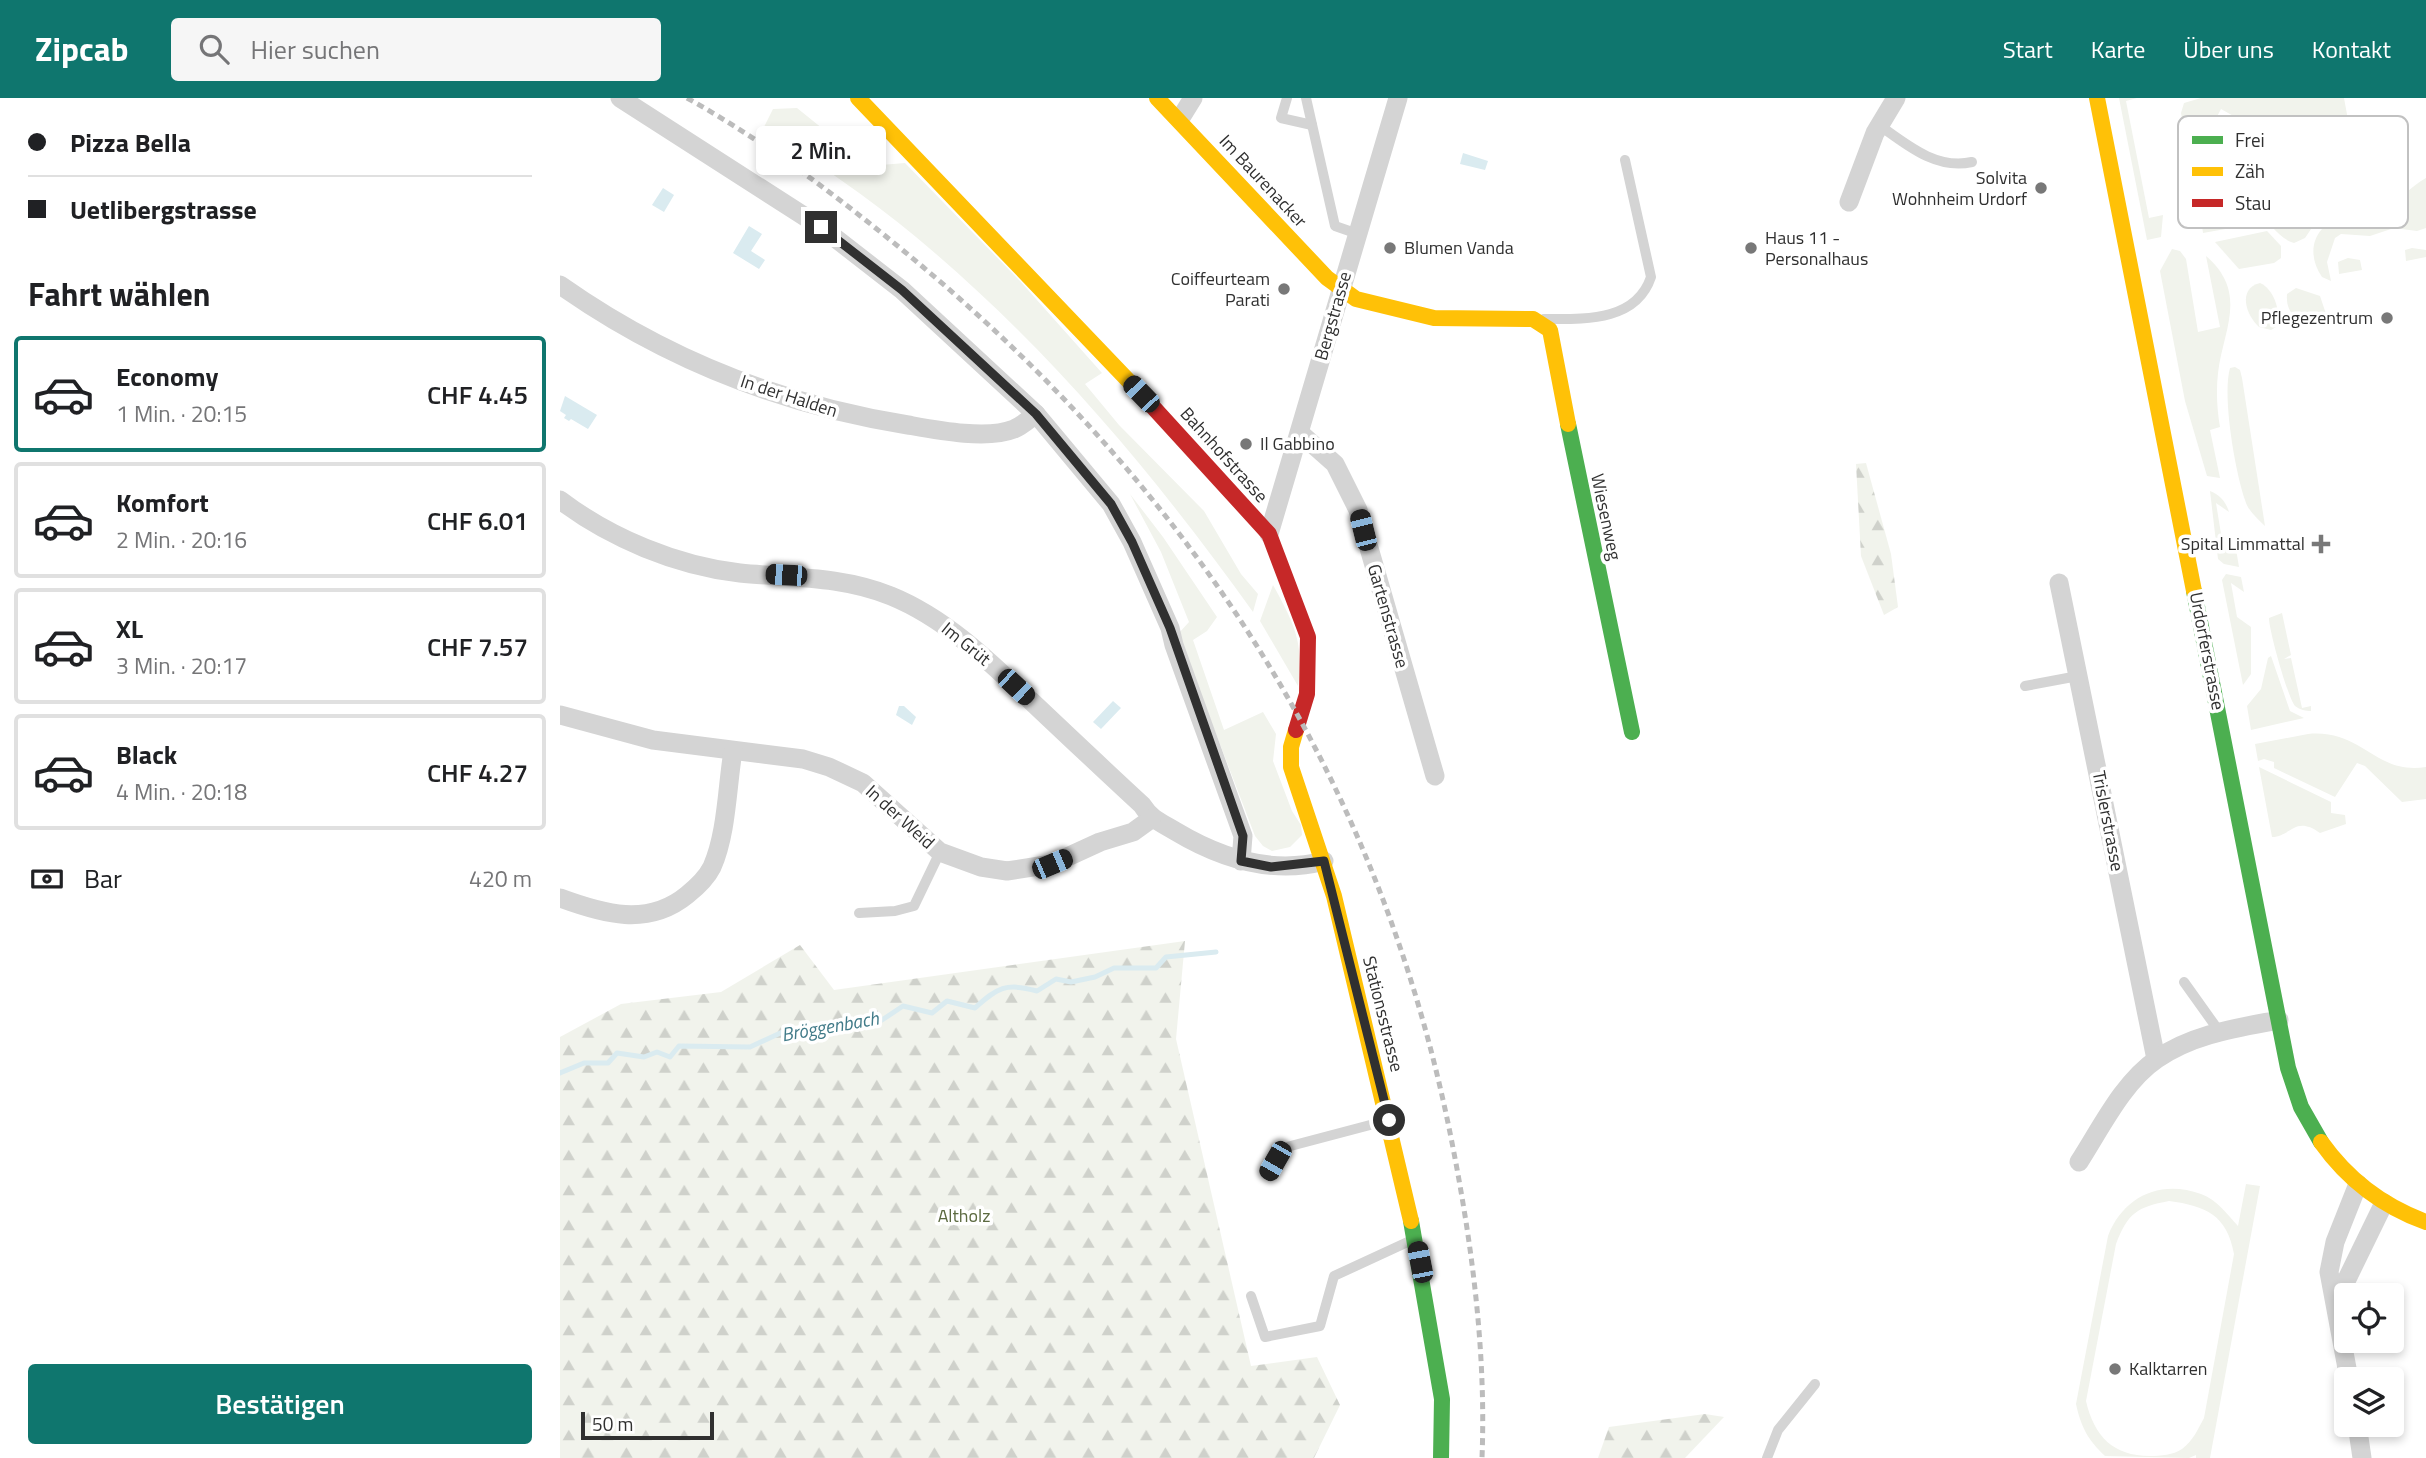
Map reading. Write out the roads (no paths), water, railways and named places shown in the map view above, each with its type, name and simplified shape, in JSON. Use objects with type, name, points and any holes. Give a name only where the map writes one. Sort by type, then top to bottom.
[{"type":"street","points":[[620,98],[821,227],[902,290],[1036,414],[1111,504],[1132,542],[1170,628],[1243,836],[1241,861]]},
{"type":"street","name":"Bahnhofstrasse","points":[[858,98],[1177,430],[1269,534],[1308,637],[1310,676],[1291,747],[1291,767],[1334,896]]},
{"type":"street","name":"Im Baurenacker","points":[[1157,98],[1297,246],[1341,288]]},
{"type":"street","points":[[1180,120],[1194,98]]},
{"type":"street","name":"Bergstrasse","points":[[1269,534],[1398,98]]},
{"type":"street","points":[[1849,202],[1860,167],[1879,125],[1896,98]]},
{"type":"street","name":"Urdorferstrasse","points":[[2097,98],[2288,1068],[2305,1117],[2325,1150],[2358,1184],[2384,1203],[2426,1222]]},
{"type":"street","name":"In der Halden","points":[[560,285],[660,347],[738,380],[814,406],[871,419],[967,432],[1000,433],[1016,429],[1036,414]]},
{"type":"street","points":[[1341,288],[1356,299],[1434,318],[1533,319]]},
{"type":"street","name":"Wiesenweg","points":[[1533,319],[1550,330],[1553,339],[1583,501],[1632,732]]},
{"type":"street","name":"Gartenstrasse","points":[[1300,433],[1335,464],[1358,510],[1434,776]]},
{"type":"street","name":"Im Grüt","points":[[560,500],[608,530],[680,560],[737,572],[844,582],[890,596],[918,609],[963,640],[1000,672],[1142,805],[1151,819],[1203,846],[1241,861],[1271,867],[1324,861]]},
{"type":"street","name":"Trislerstrasse","points":[[2059,583],[2156,1059]]},
{"type":"street","name":"In der Weid","points":[[560,715],[621,733],[803,759],[849,775],[881,797],[940,852],[981,867],[1007,871],[1052,864],[1100,842],[1133,832],[1151,819]]},
{"type":"street","points":[[560,898],[609,914],[636,916],[658,912],[680,902],[700,886],[716,854],[733,751]]},
{"type":"street","name":"Stationsstrasse","points":[[1334,896],[1404,1182],[1415,1238]]},
{"type":"street","points":[[2079,1162],[2119,1100],[2156,1059],[2219,1031],[2279,1020]]},
{"type":"street","points":[[2334,1295],[2329,1272],[2330,1260],[2358,1184]]},
{"type":"street","points":[[2346,1283],[2384,1203]]},
{"type":"street","points":[[1415,1238],[1442,1399],[1441,1458]]},
{"type":"street","points":[[2359,1437],[2362,1458]]},
{"type":"lane","points":[[1287,98],[1281,118],[1312,125]]},
{"type":"lane","points":[[1306,98],[1335,226],[1358,233]]},
{"type":"lane","points":[[1879,125],[1919,154],[1961,164],[1972,162]]},
{"type":"lane","points":[[1533,319],[1615,314],[1636,304],[1646,291],[1651,277],[1625,160]]},
{"type":"lane","points":[[2025,686],[2078,676]]},
{"type":"lane","points":[[859,913],[895,911],[914,906],[940,852]]},
{"type":"lane","points":[[2184,982],[2219,1031]]},
{"type":"lane","points":[[1268,1175],[1283,1148],[1389,1120]]},
{"type":"lane","points":[[1251,1296],[1265,1337],[1320,1326],[1334,1276],[1415,1238]]},
{"type":"lane","points":[[1767,1458],[1778,1430],[1815,1384]]},
{"type":"waterway","name":"Bröggenbach","points":[[560,1073],[584,1063],[608,1063],[617,1053],[644,1057],[657,1052],[670,1057],[679,1046],[750,1047],[787,1030],[882,1020],[903,1006],[932,1013],[947,1001],[975,1008],[996,991],[1010,987],[1037,991],[1056,979],[1071,982],[1095,977],[1114,968],[1156,968],[1166,957],[1216,952]]},
{"type":"railway","points":[[687,98],[779,156],[867,221],[923,267],[1023,357],[1114,454],[1195,555],[1267,663],[1329,776],[1381,896],[1423,1021],[1454,1153],[1467,1228],[1480,1343],[1482,1458]]},
{"type":"place","name":"Solvita Wohnheim Urdorf","points":[[2041,188]]},
{"type":"place","name":"Blumen Vanda","points":[[1390,248]]},
{"type":"place","name":"Haus 11 - Personalhaus","points":[[1751,248]]},
{"type":"place","name":"Coiffeurteam Parati","points":[[1284,289]]},
{"type":"place","name":"Pflegezentrum","points":[[2387,318]]},
{"type":"place","name":"Il Gabbino","points":[[1246,444]]},
{"type":"place","name":"Spital Limmattal","points":[[2321,544]]},
{"type":"place","name":"Kalktarren","points":[[2115,1369]]},
{"type":"park label","name":"Altholz","points":[[964,1216]]}]
